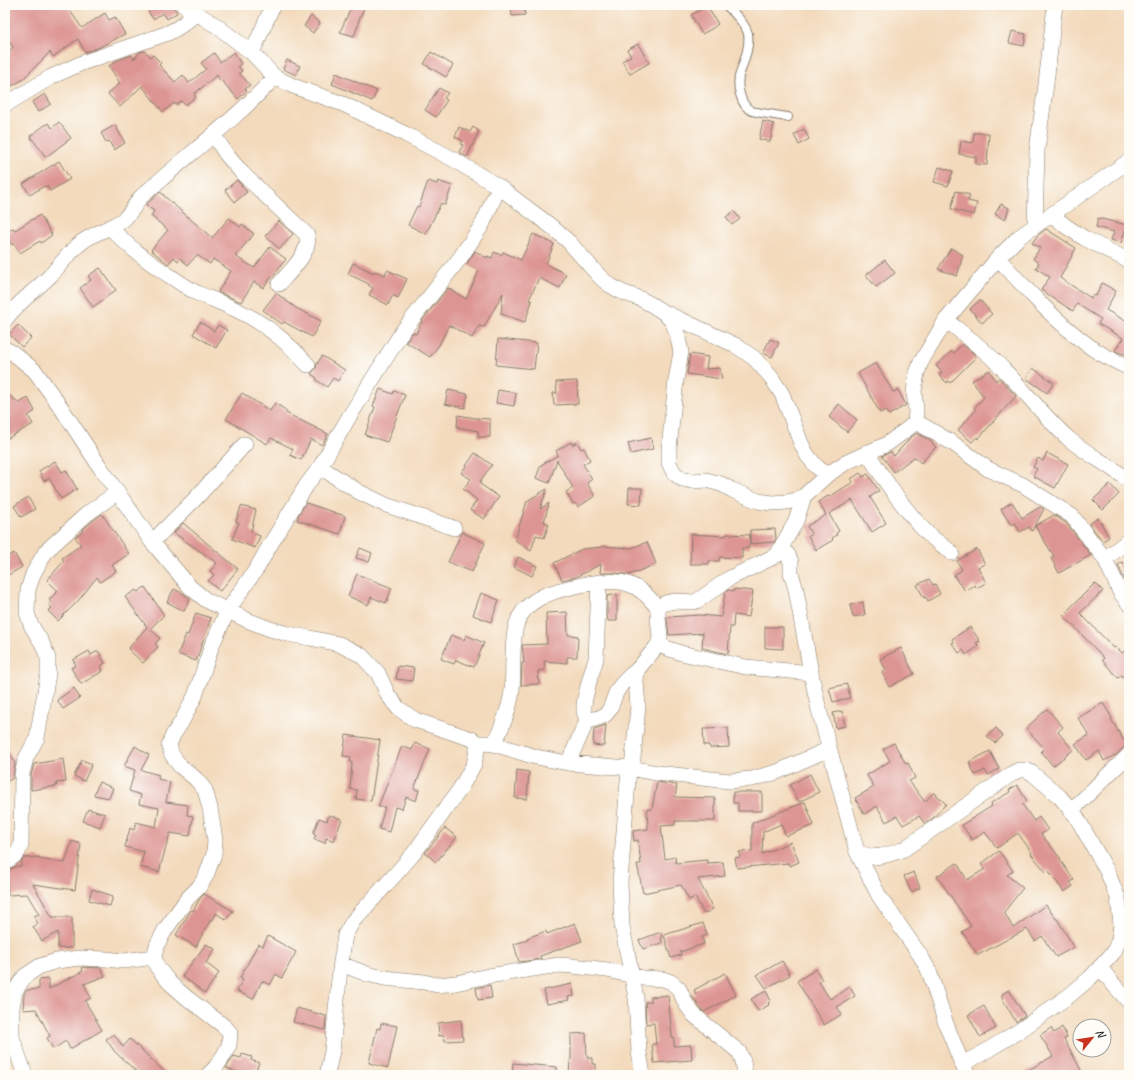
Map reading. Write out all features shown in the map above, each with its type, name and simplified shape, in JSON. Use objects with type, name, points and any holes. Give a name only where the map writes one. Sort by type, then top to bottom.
[{"type":"street","points":[[183,5],[217,26],[252,53],[276,77],[293,86],[343,104],[405,134],[451,158],[499,187],[570,242],[600,277],[608,284],[652,305],[663,312],[735,345],[754,358],[771,377],[782,394],[807,455],[816,466],[827,475]]},
{"type":"street","points":[[252,53],[273,5]]},
{"type":"street","points":[[1035,226],[1037,150],[1055,5]]},
{"type":"street","points":[[5,105],[51,77],[82,63],[168,33],[186,23],[196,13]]},
{"type":"street","points":[[5,320],[82,242],[92,234],[123,220],[140,198],[237,115],[276,77]]},
{"type":"street","points":[[214,135],[226,154],[242,173],[307,235],[309,240],[308,247],[293,269],[279,284]]},
{"type":"street","points":[[663,312],[672,321],[677,333],[681,352],[676,380],[669,449],[670,462],[674,473],[682,479],[692,481],[706,480],[721,484],[758,501],[772,503],[796,500],[804,496],[827,475],[845,463],[886,444],[910,427],[915,421],[916,411],[914,391],[920,362],[946,320],[998,258],[1019,237],[1129,161]]},
{"type":"street","points":[[208,1075],[216,1067],[224,1055],[229,1045],[230,1033],[220,1023],[170,983],[157,967],[154,957],[157,945],[165,930],[187,899],[199,887],[206,876],[214,854],[215,840],[210,808],[204,790],[196,779],[180,766],[172,755],[169,745],[194,696],[212,645],[228,610],[257,568],[273,539],[306,486],[320,467],[402,332],[460,258],[482,225],[499,187]]},
{"type":"street","points":[[1052,215],[1084,238],[1129,261]]},
{"type":"street","points":[[110,227],[121,240],[180,284],[239,311],[269,329],[294,350],[308,365]]},
{"type":"street","points":[[998,258],[1030,293],[1059,320],[1090,346],[1129,368]]},
{"type":"street","points":[[946,320],[974,342],[1003,368],[1068,438],[1090,455],[1117,471],[1129,481]]},
{"type":"street","points":[[5,349],[13,353],[34,371],[62,409],[152,542],[190,587],[206,600],[247,620],[288,634],[339,644],[361,655],[378,673],[388,695],[398,708],[415,720],[472,739],[477,743],[494,744],[536,757],[568,763],[630,768],[729,781],[752,779],[777,772],[829,749]]},
{"type":"street","points":[[915,421],[954,444],[988,469],[1023,486],[1072,516],[1105,559],[1120,592],[1129,604]]},
{"type":"street","points":[[152,542],[201,493],[245,444]]},
{"type":"street","points":[[867,452],[880,474],[903,506],[927,532],[952,554]]},
{"type":"street","points":[[320,467],[359,492],[386,505],[454,528]]},
{"type":"street","points":[[5,862],[13,858],[19,851],[22,774],[26,758],[37,738],[48,674],[48,658],[42,643],[31,625],[27,613],[28,590],[33,574],[46,552],[88,513],[118,492]]},
{"type":"street","points":[[658,608],[671,601],[697,601],[730,578],[777,555],[796,522],[804,496]]},
{"type":"street","points":[[1105,559],[1129,540]]},
{"type":"street","points":[[781,548],[788,554],[811,673],[829,749],[857,852],[879,896],[920,955],[929,971],[946,1024],[965,1070],[981,1054],[1019,1031],[1070,996],[1114,952],[1119,939],[1121,925],[1118,898],[1107,871],[1076,816],[1060,797],[1032,773],[1026,770],[1020,770],[1013,773],[904,849],[887,856],[877,857],[866,856],[857,852]]},
{"type":"street","points":[[494,744],[506,715],[512,691],[514,642],[517,625],[522,614],[532,603],[565,588],[599,582],[617,581],[632,585],[642,591],[658,608],[660,637],[658,645],[637,670],[621,684],[607,714],[587,721],[568,763]]},
{"type":"street","points":[[587,721],[584,708],[585,698],[596,659],[599,582]]},
{"type":"street","points":[[658,645],[681,653],[746,667],[811,673]]},
{"type":"street","points":[[637,670],[636,682],[638,706],[630,768],[620,882],[622,926],[636,998],[639,1052],[643,1075]]},
{"type":"street","points":[[327,1075],[332,1051],[345,935],[353,921],[414,853],[460,789],[474,764],[478,750],[477,743]]},
{"type":"street","points":[[1071,811],[1129,755]]},
{"type":"street","points":[[25,1075],[12,1037],[12,1008],[15,991],[25,976],[40,966],[57,961],[79,958],[124,961],[154,957]]},
{"type":"street","points":[[341,964],[367,974],[384,978],[424,982],[437,985],[559,965],[607,970],[642,978],[663,979],[671,982],[679,989],[686,1004],[694,1015],[739,1052],[744,1061],[745,1075]]},
{"type":"street","points":[[1100,967],[1129,1002]]},
{"type":"lane","points":[[726,5],[742,22],[748,33],[748,44],[745,58],[739,75],[738,91],[742,100],[747,108],[752,111],[788,117]]},
{"type":"building","points":[[5,5],[66,5],[82,28],[105,13],[109,20],[115,17],[125,34],[98,48],[85,52],[78,39],[53,57],[50,52],[22,80],[5,90],[5,56],[13,47],[5,35]]},
{"type":"building","points":[[158,5],[174,5],[177,13],[167,19],[163,13],[153,19],[148,11]]},
{"type":"building","points":[[352,5],[358,5],[364,8],[354,36],[340,32]]},
{"type":"building","points":[[511,5],[524,5],[525,15],[512,16]]},
{"type":"building","points":[[707,6],[718,24],[702,34],[691,15]]},
{"type":"building","points":[[311,16],[320,23],[313,33],[304,26]]},
{"type":"building","points":[[1012,31],[1026,34],[1024,46],[1009,43]]},
{"type":"building","points":[[638,44],[649,63],[630,74],[622,61],[631,56],[627,50]]},
{"type":"building","points":[[145,51],[151,57],[153,55],[161,63],[159,65],[175,82],[183,75],[189,83],[206,69],[201,63],[214,53],[220,62],[234,52],[241,64],[238,66],[242,71],[239,73],[250,85],[245,89],[247,91],[238,99],[221,80],[220,81],[217,75],[194,94],[196,97],[185,105],[181,101],[176,105],[174,103],[163,112],[142,86],[120,107],[108,94],[120,83],[109,66],[116,61],[132,55],[134,59],[140,52]]},
{"type":"building","points":[[431,52],[453,65],[446,77],[424,64]]},
{"type":"building","points":[[287,60],[300,66],[296,75],[283,69]]},
{"type":"building","points":[[336,73],[377,91],[372,101],[332,84]]},
{"type":"building","points":[[439,88],[448,93],[444,98],[447,100],[436,117],[425,110]]},
{"type":"building","points":[[45,94],[51,104],[38,112],[32,102]]},
{"type":"building","points":[[763,121],[774,124],[770,142],[759,139]]},
{"type":"building","points":[[59,122],[71,138],[46,157],[30,136],[48,123],[52,128]]},
{"type":"building","points":[[115,125],[125,143],[114,150],[109,141],[106,142],[101,133]]},
{"type":"building","points":[[459,127],[470,132],[473,127],[479,131],[467,157],[459,152],[463,145],[461,144],[463,141],[455,137]]},
{"type":"building","points":[[804,129],[809,139],[799,145],[794,135]]},
{"type":"building","points":[[974,133],[989,133],[987,165],[976,164],[976,157],[959,154],[961,141],[973,143]]},
{"type":"building","points":[[59,161],[70,179],[50,191],[47,186],[44,186],[30,195],[23,184]]},
{"type":"building","points":[[939,167],[953,171],[948,186],[934,182]]},
{"type":"building","points":[[237,180],[247,192],[235,202],[225,190]]},
{"type":"building","points":[[428,181],[437,184],[438,181],[452,186],[445,205],[441,203],[426,234],[408,225],[417,206],[419,207]]},
{"type":"building","points":[[956,191],[970,195],[968,201],[977,203],[974,215],[951,209]]},
{"type":"building","points":[[160,192],[212,238],[229,218],[240,227],[242,224],[254,234],[235,256],[254,268],[270,247],[286,259],[263,288],[254,282],[241,302],[218,292],[231,271],[213,259],[210,264],[197,255],[188,265],[180,258],[178,261],[174,257],[168,264],[151,250],[168,230],[151,216],[154,211],[146,205]]},
{"type":"building","points":[[1001,204],[1009,208],[1005,220],[995,214]]},
{"type":"building","points":[[734,211],[740,219],[732,225],[726,217]]},
{"type":"building","points":[[40,215],[52,235],[41,243],[40,241],[20,253],[14,244],[12,245],[5,233],[13,228],[15,230]]},
{"type":"building","points":[[1098,218],[1127,225],[1121,243],[1111,240],[1114,232],[1096,227]]},
{"type":"building","points":[[279,221],[293,234],[280,249],[265,236]]},
{"type":"building","points":[[1046,229],[1076,248],[1060,278],[1091,298],[1093,295],[1096,296],[1102,283],[1116,291],[1106,310],[1129,323],[1129,356],[1115,351],[1123,338],[1098,324],[1101,319],[1077,304],[1073,311],[1041,290],[1050,277],[1036,268],[1039,263],[1033,259],[1040,248],[1032,243],[1037,236]]},
{"type":"building","points":[[533,234],[554,244],[546,264],[566,274],[560,288],[539,278],[529,300],[532,301],[525,322],[501,314],[503,293],[484,327],[479,326],[472,338],[449,325],[439,345],[430,357],[406,342],[413,332],[416,334],[422,321],[448,288],[466,299],[479,271],[467,264],[475,251],[487,258],[487,256],[492,258],[494,252],[501,255],[503,252],[521,260]]},
{"type":"building","points":[[951,248],[963,255],[957,276],[938,269]]},
{"type":"building","points":[[885,260],[895,273],[876,287],[866,275]]},
{"type":"building","points":[[353,263],[374,273],[375,271],[385,275],[387,270],[407,279],[398,298],[393,295],[388,305],[369,295],[373,288],[368,285],[369,284],[348,274]]},
{"type":"building","points":[[100,268],[116,290],[93,307],[80,288],[91,280],[88,276]]},
{"type":"building","points":[[276,293],[296,308],[321,321],[312,337],[284,322],[282,324],[263,310]]},
{"type":"building","points":[[980,300],[992,314],[982,323],[970,309]]},
{"type":"building","points":[[200,322],[214,331],[218,325],[227,330],[216,348],[193,334]]},
{"type":"building","points":[[18,325],[31,338],[22,347],[9,334]]},
{"type":"building","points":[[498,339],[537,343],[534,369],[496,365]]},
{"type":"building","points":[[770,339],[779,343],[772,357],[763,353]]},
{"type":"building","points":[[962,344],[976,357],[950,383],[948,381],[947,383],[939,375],[942,372],[936,366],[952,351],[954,353]]},
{"type":"building","points":[[690,354],[708,357],[706,369],[720,368],[722,379],[687,374]]},
{"type":"building","points":[[322,356],[345,370],[338,381],[333,378],[327,387],[316,380],[317,378],[311,374]]},
{"type":"building","points":[[876,363],[893,392],[898,390],[906,405],[889,415],[886,410],[880,413],[858,373]]},
{"type":"building","points":[[1033,368],[1054,383],[1047,393],[1026,378]]},
{"type":"building","points":[[989,370],[996,381],[999,378],[1016,396],[978,439],[977,437],[972,442],[958,430],[976,410],[974,408],[984,397],[972,381]]},
{"type":"building","points":[[577,381],[578,404],[554,405],[553,393],[557,393],[556,382]]},
{"type":"building","points":[[380,389],[393,394],[394,391],[405,395],[387,442],[365,435],[375,407],[373,406]]},
{"type":"building","points":[[448,390],[468,394],[465,408],[445,404]]},
{"type":"building","points":[[498,390],[516,393],[514,406],[496,403]]},
{"type":"building","points":[[5,392],[19,403],[28,398],[35,411],[28,416],[33,424],[5,440]]},
{"type":"building","points":[[242,393],[270,411],[275,403],[287,411],[286,413],[328,434],[322,445],[311,439],[301,460],[290,455],[293,449],[271,438],[267,444],[226,419]]},
{"type":"building","points":[[839,404],[857,420],[847,432],[829,417]]},
{"type":"building","points":[[458,415],[490,419],[490,437],[478,437],[478,431],[457,427]]},
{"type":"building","points":[[917,433],[929,440],[936,447],[921,463],[914,457],[894,472],[882,456],[891,452],[894,456],[911,437]]},
{"type":"building","points":[[651,438],[653,449],[631,454],[628,443]]},
{"type":"building","points":[[571,442],[572,445],[577,442],[581,449],[584,448],[590,460],[583,464],[592,479],[587,483],[595,496],[578,507],[575,503],[573,504],[566,492],[573,488],[557,460],[549,483],[536,478],[541,465],[558,455],[556,451]]},
{"type":"building","points":[[475,453],[492,465],[480,481],[480,484],[499,497],[484,519],[470,510],[477,500],[463,489],[471,479],[461,473]]},
{"type":"building","points":[[1047,453],[1068,464],[1055,488],[1033,476],[1037,469],[1033,467],[1038,458],[1043,461]]},
{"type":"building","points":[[55,461],[62,472],[66,470],[77,489],[61,499],[49,478],[44,481],[39,471]]},
{"type":"building","points":[[860,473],[863,477],[868,474],[879,491],[870,497],[886,523],[872,532],[852,500],[829,514],[839,531],[836,533],[837,535],[832,538],[833,540],[816,550],[808,536],[812,535],[807,526],[826,515],[818,502],[853,482],[851,479]]},
{"type":"building","points":[[1110,484],[1119,494],[1103,510],[1093,500]]},
{"type":"building","points":[[629,488],[642,488],[641,505],[628,504]]},
{"type":"building","points":[[547,489],[540,509],[549,503],[544,522],[549,524],[544,538],[536,535],[531,551],[515,540],[527,501]]},
{"type":"building","points":[[28,497],[35,509],[21,517],[14,506]]},
{"type":"building","points":[[1012,502],[1022,518],[1040,507],[1044,509],[1032,531],[1029,527],[1020,532],[1015,523],[1011,525],[1001,509]]},
{"type":"building","points":[[306,503],[345,516],[340,534],[297,520]]},
{"type":"building","points":[[241,506],[256,510],[251,532],[260,536],[255,548],[232,539],[239,523],[236,522]]},
{"type":"building","points":[[102,514],[129,554],[112,565],[116,571],[100,582],[97,577],[78,601],[58,621],[48,611],[52,608],[49,605],[51,602],[49,600],[58,591],[47,580],[64,561],[62,558],[81,545],[75,537]]},
{"type":"building","points":[[1054,515],[1066,523],[1091,555],[1059,573],[1051,558],[1054,556],[1035,526]]},
{"type":"building","points":[[1098,518],[1109,537],[1103,541],[1089,524]]},
{"type":"building","points":[[183,523],[238,569],[220,591],[208,581],[214,575],[210,571],[217,563],[174,533]]},
{"type":"building","points":[[775,529],[776,539],[774,542],[750,544],[750,530]]},
{"type":"building","points":[[462,532],[485,543],[472,572],[448,562]]},
{"type":"building","points":[[691,534],[726,536],[726,534],[750,535],[749,548],[742,548],[742,558],[720,557],[719,561],[709,561],[709,564],[690,564]]},
{"type":"building","points":[[647,542],[656,564],[629,575],[600,573],[601,564],[576,577],[562,580],[554,563],[582,549],[602,546],[631,548]]},
{"type":"building","points":[[360,548],[372,553],[369,562],[356,558]]},
{"type":"building","points":[[977,549],[985,564],[978,567],[986,583],[976,588],[975,585],[965,591],[954,575],[962,570],[957,561]]},
{"type":"building","points":[[14,553],[22,567],[5,577],[5,558]]},
{"type":"building","points":[[518,557],[537,566],[532,576],[514,567]]},
{"type":"building","points":[[1122,562],[1129,569],[1129,584],[1124,579],[1118,565]]},
{"type":"building","points":[[357,574],[392,588],[386,603],[371,597],[368,605],[348,596]]},
{"type":"building","points":[[929,579],[933,585],[935,584],[940,594],[928,601],[926,597],[924,598],[917,585]]},
{"type":"building","points":[[1095,583],[1103,591],[1080,613],[1114,648],[1116,647],[1122,653],[1129,646],[1129,688],[1122,675],[1118,678],[1102,660],[1104,658],[1063,615]]},
{"type":"building","points":[[145,587],[164,615],[150,629],[160,638],[155,644],[158,647],[143,663],[128,649],[147,627],[125,597],[136,590],[138,592]]},
{"type":"building","points":[[174,589],[190,599],[184,611],[167,602]]},
{"type":"building","points":[[735,589],[753,591],[749,617],[734,615],[733,627],[730,627],[728,654],[702,648],[703,633],[669,635],[667,617],[700,615],[721,617],[725,593],[728,590],[734,591]]},
{"type":"building","points":[[481,593],[499,600],[491,622],[473,615]]},
{"type":"building","points":[[617,594],[617,621],[608,621],[607,596]]},
{"type":"building","points":[[863,602],[865,615],[853,617],[850,605]]},
{"type":"building","points":[[567,612],[568,635],[578,636],[577,657],[567,657],[567,663],[544,661],[545,670],[538,671],[539,684],[521,685],[522,663],[524,663],[522,645],[547,644],[546,613]]},
{"type":"building","points":[[196,613],[211,618],[196,661],[178,654],[186,634],[188,635]]},
{"type":"building","points":[[765,627],[783,627],[783,649],[765,648]]},
{"type":"building","points":[[970,627],[980,641],[976,643],[979,646],[966,655],[963,650],[959,653],[952,643],[954,642],[952,639]]},
{"type":"building","points":[[451,635],[464,640],[466,635],[484,643],[474,667],[456,660],[454,664],[441,659]]},
{"type":"building","points":[[901,648],[914,674],[889,687],[882,672],[886,670],[880,659]]},
{"type":"building","points":[[89,651],[91,655],[98,651],[105,663],[101,666],[103,671],[81,684],[71,668],[76,665],[73,660]]},
{"type":"building","points":[[398,666],[414,668],[412,681],[396,679]]},
{"type":"building","points":[[847,684],[850,698],[833,702],[829,688]]},
{"type":"building","points":[[74,688],[80,698],[63,709],[57,700]]},
{"type":"building","points":[[1103,703],[1127,746],[1115,756],[1104,761],[1099,751],[1086,760],[1075,744],[1089,735],[1078,718]]},
{"type":"building","points":[[1047,709],[1063,727],[1058,732],[1073,750],[1053,766],[1041,751],[1044,748],[1026,728]]},
{"type":"building","points":[[842,711],[845,726],[836,728],[833,713]]},
{"type":"building","points":[[606,725],[604,746],[593,745],[594,729]]},
{"type":"building","points":[[728,728],[729,747],[710,748],[709,745],[704,745],[703,729]]},
{"type":"building","points":[[996,728],[1003,736],[995,743],[987,736]]},
{"type":"building","points":[[346,735],[380,740],[371,801],[356,799],[357,790],[350,789],[351,757],[343,756]]},
{"type":"building","points":[[415,743],[430,749],[414,789],[419,790],[416,801],[406,797],[402,809],[395,807],[389,832],[379,829],[385,807],[378,807],[402,746],[412,750]]},
{"type":"building","points":[[894,743],[906,764],[908,763],[915,778],[909,781],[925,802],[934,792],[946,804],[925,824],[919,816],[903,825],[897,816],[886,822],[877,806],[864,814],[855,798],[874,787],[867,775],[890,761],[883,749]]},
{"type":"building","points":[[5,744],[15,763],[13,778],[5,783]]},
{"type":"building","points":[[135,746],[149,755],[141,770],[159,775],[158,779],[170,782],[166,802],[188,805],[187,815],[193,816],[190,836],[170,833],[159,872],[140,867],[144,852],[125,847],[130,828],[134,830],[136,822],[156,827],[159,808],[139,804],[141,795],[129,791],[135,770],[124,766]]},
{"type":"building","points":[[990,751],[999,769],[988,775],[985,770],[975,775],[969,762]]},
{"type":"building","points":[[63,759],[66,782],[56,783],[57,786],[31,790],[31,775],[34,764]]},
{"type":"building","points":[[82,760],[92,764],[84,781],[74,776]]},
{"type":"building","points":[[517,770],[529,772],[527,799],[515,798]]},
{"type":"building","points":[[810,774],[819,792],[799,802],[790,785]]},
{"type":"building","points":[[99,782],[113,788],[109,798],[94,795]]},
{"type":"building","points":[[657,782],[677,785],[675,797],[715,798],[715,821],[675,821],[675,825],[661,826],[665,859],[675,857],[676,863],[707,860],[707,863],[723,862],[725,876],[698,879],[713,909],[704,914],[695,897],[689,900],[681,885],[643,893],[637,864],[641,864],[638,840],[634,841],[633,831],[648,829],[647,809],[652,809]]},
{"type":"building","points":[[1017,785],[1027,801],[1022,804],[1034,821],[1039,817],[1048,830],[1041,834],[1061,859],[1060,860],[1074,880],[1070,882],[1073,886],[1064,892],[1048,870],[1046,872],[1031,854],[1032,853],[1018,833],[997,848],[985,832],[972,840],[962,825],[992,806],[991,803],[1010,792],[1009,790]]},
{"type":"building","points":[[733,792],[762,792],[762,811],[738,811],[738,803],[733,803]]},
{"type":"building","points":[[805,802],[814,825],[786,836],[781,824],[763,832],[762,854],[791,842],[799,862],[790,866],[788,863],[737,868],[735,858],[740,857],[739,852],[752,851],[752,823]]},
{"type":"building","points":[[88,809],[105,814],[100,827],[83,821]]},
{"type":"building","points":[[329,815],[342,819],[334,841],[326,838],[325,843],[314,839],[316,835],[313,834],[319,818],[327,821]]},
{"type":"building","points":[[445,828],[457,837],[436,862],[425,853]]},
{"type":"building","points":[[72,841],[81,844],[75,890],[33,884],[52,917],[72,917],[72,948],[58,948],[58,932],[42,941],[33,927],[38,924],[34,916],[39,914],[27,894],[8,895],[6,871],[21,866],[21,862],[24,858],[39,857],[39,859],[65,863]]},
{"type":"building","points":[[999,851],[1013,871],[1007,875],[1023,888],[1004,912],[1013,928],[1046,905],[1057,919],[1074,947],[1056,957],[1042,936],[1035,941],[1027,929],[978,955],[962,932],[971,926],[937,876],[957,863],[967,880],[985,869],[981,864]]},
{"type":"building","points":[[914,872],[920,888],[911,892],[904,876]]},
{"type":"building","points":[[92,889],[113,896],[110,906],[89,900]]},
{"type":"building","points":[[204,894],[233,911],[226,920],[216,913],[213,920],[211,919],[196,947],[176,935],[191,910],[193,911]]},
{"type":"building","points":[[575,923],[582,941],[540,956],[541,959],[519,962],[514,944],[528,940],[527,938],[546,931],[547,934]]},
{"type":"building","points":[[703,923],[707,935],[702,937],[704,944],[680,952],[681,955],[671,958],[664,935]]},
{"type":"building","points":[[661,932],[662,943],[643,949],[639,940]]},
{"type":"building","points":[[268,936],[296,952],[282,978],[276,974],[270,985],[262,981],[253,999],[237,991],[243,980],[240,978],[258,944],[263,946]]},
{"type":"building","points":[[206,944],[215,949],[206,963],[219,973],[205,993],[182,976]]},
{"type":"building","points":[[782,961],[790,975],[766,988],[757,975]]},
{"type":"building","points":[[82,967],[101,968],[105,976],[84,984],[91,998],[85,1001],[102,1030],[70,1049],[66,1041],[53,1049],[47,1038],[50,1036],[36,1009],[23,1010],[24,994],[27,990],[39,989],[39,980],[49,979],[49,989],[83,971]]},
{"type":"building","points":[[816,969],[822,980],[819,982],[830,999],[850,987],[855,996],[837,1007],[842,1014],[824,1025],[797,981]]},
{"type":"building","points":[[725,973],[736,995],[704,1012],[692,996],[696,994],[694,990]]},
{"type":"building","points":[[572,984],[574,996],[568,997],[569,1000],[547,1004],[544,990]]},
{"type":"building","points":[[490,985],[492,998],[478,1000],[476,988]]},
{"type":"building","points":[[1009,990],[1025,1016],[1016,1022],[1002,998],[1002,994]]},
{"type":"building","points":[[766,991],[771,1001],[768,1003],[769,1005],[758,1011],[751,999]]},
{"type":"building","points":[[668,995],[674,1046],[691,1045],[692,1060],[654,1063],[652,1044],[656,1044],[654,1023],[646,1024],[645,1002],[651,1002],[651,997]]},
{"type":"building","points":[[984,1006],[996,1028],[980,1037],[968,1015]]},
{"type":"building","points":[[297,1008],[326,1016],[325,1030],[293,1022]]},
{"type":"building","points":[[461,1020],[463,1040],[445,1041],[444,1035],[439,1036],[438,1023]]},
{"type":"building","points":[[381,1023],[397,1026],[388,1068],[369,1063],[377,1028],[380,1029]]},
{"type":"building","points":[[1062,1027],[1067,1037],[1064,1039],[1072,1054],[1072,1058],[1074,1058],[1081,1070],[1073,1075],[1020,1075],[1053,1056],[1040,1035],[1051,1028],[1054,1033]]},
{"type":"building","points":[[586,1033],[587,1058],[592,1058],[592,1064],[596,1064],[596,1075],[569,1075],[571,1060],[571,1034]]},
{"type":"building","points":[[114,1034],[123,1047],[130,1039],[168,1075],[140,1075],[115,1052],[106,1039]]},
{"type":"building","points":[[242,1054],[252,1057],[251,1060],[259,1063],[254,1075],[245,1075],[226,1068],[234,1056],[241,1058]]},
{"type":"building","points":[[513,1063],[557,1067],[557,1075],[512,1075]]}]
